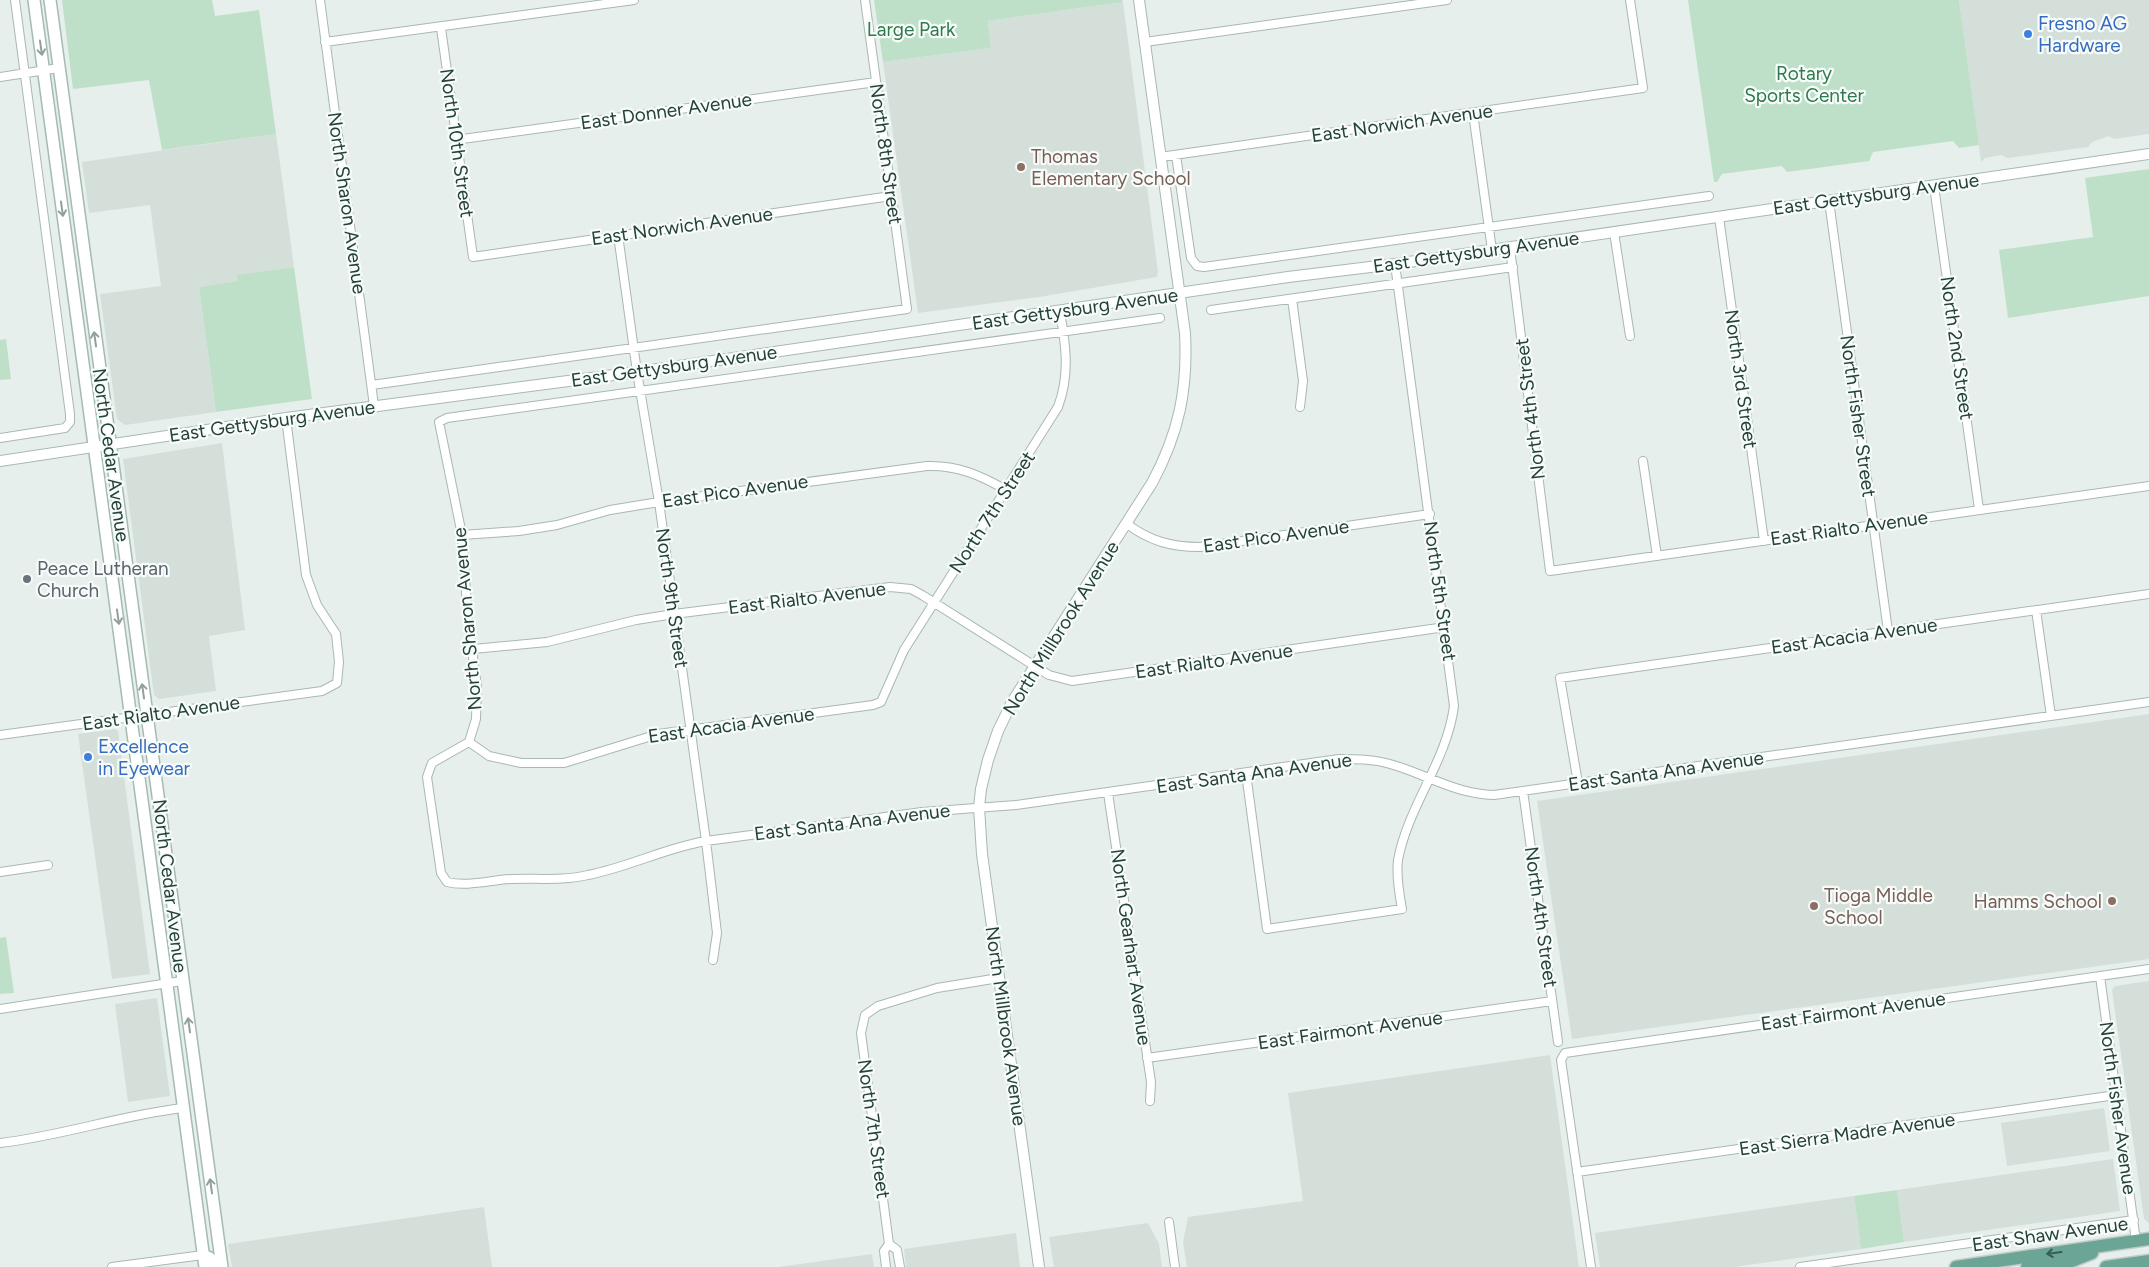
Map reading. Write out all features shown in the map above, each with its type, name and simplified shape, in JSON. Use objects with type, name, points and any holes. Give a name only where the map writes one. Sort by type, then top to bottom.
[{"type":"main road","name":"North Cedar Avenue","points":[[34,0],[205,1267]]},
{"type":"main road","name":"North Cedar Avenue","points":[[50,0],[222,1267]]},
{"type":"main road","points":[[67,240],[72,250],[80,284],[82,288],[89,290]]},
{"type":"main road","points":[[199,1224],[207,1230],[211,1248],[220,1254]]},
{"type":"main road","name":"East Shaw Avenue","points":[[1956,1267],[2143,1240]]},
{"type":"main road","points":[[2027,1267],[2072,1260],[2113,1244]]},
{"type":"main road","points":[[203,1255],[210,1258],[214,1267]]},
{"type":"main road","points":[[2106,1267],[2149,1261]]},
{"type":"street","points":[[0,438],[57,431],[65,428],[70,422],[15,0]]},
{"type":"street","name":"North Sharon Avenue","points":[[320,0],[374,406]]},
{"type":"street","points":[[325,42],[441,28],[591,3],[634,0]]},
{"type":"street","name":"North 8th Street","points":[[633,348],[907,309],[865,0]]},
{"type":"street","name":"North Millbrook Avenue","points":[[1039,1267],[982,854],[979,807],[988,760],[998,731],[1012,702],[1127,524],[1162,464],[1181,409],[1187,365],[1180,294],[1139,0]]},
{"type":"street","points":[[1145,42],[1447,0]]},
{"type":"street","name":"East Norwich Avenue","points":[[1160,157],[1644,88],[1630,0]]},
{"type":"street","name":"North 10th Street","points":[[441,28],[473,257]]},
{"type":"street","points":[[0,77],[59,68]]},
{"type":"street","name":"East Donner Avenue","points":[[456,140],[876,82]]},
{"type":"street","points":[[1473,113],[1492,250]]},
{"type":"street","name":"East Gettysburg Avenue","points":[[0,461],[286,418],[637,372],[1510,248],[2149,154]]},
{"type":"street","name":"East Gettysburg Avenue","points":[[1176,155],[1194,263],[1204,267],[1709,196]]},
{"type":"street","name":"North 2nd Street","points":[[1934,186],[1979,510]]},
{"type":"street","name":"East Norwich Avenue","points":[[473,257],[891,196]]},
{"type":"street","name":"North Fisher Street","points":[[1829,201],[1888,631]]},
{"type":"street","name":"North 3rd Street","points":[[1719,217],[1764,541]]},
{"type":"street","points":[[1614,232],[1630,336]]},
{"type":"street","name":"North 9th Street","points":[[618,236],[633,348],[659,502],[706,841],[717,933],[713,960]]},
{"type":"street","name":"North 4th Street","points":[[1510,248],[1550,571]]},
{"type":"street","name":"North 5th Street","points":[[1246,773],[1267,929],[1402,909],[1397,883],[1398,861],[1403,841],[1448,738],[1454,706],[1430,514],[1395,264]]},
{"type":"street","name":"East Gettysburg Avenue","points":[[1211,310],[1513,267]]},
{"type":"street","points":[[1292,299],[1303,381],[1300,407]]},
{"type":"street","name":"North 7th Street","points":[[881,702],[904,650],[1058,407],[1065,383],[1067,367],[1060,312]]},
{"type":"street","points":[[640,391],[1160,318]]},
{"type":"street","points":[[372,385],[633,348]]},
{"type":"street","name":"North Sharon Avenue","points":[[469,742],[475,726],[477,702],[473,649],[468,620],[462,535],[439,422],[447,418],[640,391]]},
{"type":"street","name":"East Rialto Avenue","points":[[0,735],[322,691],[337,683],[339,662],[336,634],[318,605],[306,575],[286,418]]},
{"type":"street","points":[[1643,461],[1657,556]]},
{"type":"street","name":"East Pico Avenue","points":[[462,535],[557,525],[610,510],[659,502],[927,466],[948,466],[968,471],[1006,490]]},
{"type":"street","name":"East Rialto Avenue","points":[[1550,571],[2149,486]]},
{"type":"street","name":"East Pico Avenue","points":[[1127,524],[1143,536],[1163,544],[1200,547],[1430,514]]},
{"type":"street","name":"East Rialto Avenue","points":[[473,649],[547,642],[636,620],[674,614],[890,587],[911,590],[934,602],[1034,666],[1060,679],[1084,680],[1445,627]]},
{"type":"street","name":"East Acacia Avenue","points":[[1578,783],[1560,678],[2149,594]]},
{"type":"street","points":[[2036,610],[2051,716]]},
{"type":"street","name":"East Acacia Avenue","points":[[469,742],[489,756],[521,764],[564,763],[634,740],[690,728],[874,705],[881,702]]},
{"type":"street","name":"East Santa Ana Avenue","points":[[469,742],[432,763],[427,777],[441,872],[447,882],[457,885],[587,876],[623,866],[681,845],[706,841],[979,807],[1016,805],[1339,759],[1364,759],[1390,764],[1430,780],[1477,794],[1523,792],[2149,702]]},
{"type":"street","name":"North 4th Street","points":[[1523,792],[1558,1042]]},
{"type":"street","name":"North Gearhart Avenue","points":[[1108,793],[1147,1058],[1150,1101]]},
{"type":"street","points":[[0,872],[48,865]]},
{"type":"street","name":"East Fairmont Avenue","points":[[1577,1172],[1562,1060],[1565,1053],[1569,1051],[2149,969]]},
{"type":"street","name":"North Fisher Avenue","points":[[2100,976],[2134,1220],[2143,1240]]},
{"type":"street","name":"North 7th Street","points":[[886,1267],[884,1251],[889,1244],[861,1033],[865,1015],[878,1006],[937,988],[999,978]]},
{"type":"street","points":[[0,1009],[168,985],[182,981]]},
{"type":"street","name":"East Fairmont Avenue","points":[[1147,1058],[1552,1001]]},
{"type":"street","name":"East Sierra Madre Avenue","points":[[1577,1172],[2116,1095]]},
{"type":"street","points":[[0,1143],[31,1139],[146,1112],[183,1108]]},
{"type":"street","points":[[1577,1172],[1591,1267]]},
{"type":"street","points":[[1800,1267],[2134,1220]]},
{"type":"street","points":[[1170,1222],[1175,1267]]},
{"type":"street","name":"North 7th Street","points":[[889,1244],[897,1250],[900,1267]]},
{"type":"street","points":[[112,1267],[203,1255]]},
{"type":"shaded area","points":[[1959,0],[2149,0],[2149,134],[2114,139],[2109,136],[2092,142],[2088,147],[2008,158],[2001,155],[1985,158],[1981,162]]},
{"type":"shaded area","name":"Thomas Elementary School","points":[[1123,2],[1158,272],[1157,277],[1039,297],[918,313],[883,62],[991,48],[988,21]]},
{"type":"shaded area","points":[[276,134],[294,267],[238,275],[238,281],[199,287],[216,412],[125,425],[117,419],[100,294],[161,286],[150,205],[89,213],[82,162]]},
{"type":"shaded area","points":[[222,443],[245,630],[209,636],[216,691],[159,699],[154,695],[123,459]]},
{"type":"shaded area","name":"Tioga Middle School","points":[[2149,714],[2149,959],[1572,1039],[1537,801]]},
{"type":"shaded area","points":[[115,729],[118,731],[150,974],[112,979],[78,734]]},
{"type":"shaded area","points":[[2149,981],[2149,1223],[2144,1219],[2112,990],[2115,986]]},
{"type":"shaded area","points":[[157,998],[170,1096],[128,1102],[115,1004]]},
{"type":"shaded area","points":[[1550,1055],[1579,1267],[1187,1267],[1183,1242],[1188,1217],[1303,1201],[1288,1093]]},
{"type":"shaded area","points":[[2104,1108],[2110,1151],[2007,1166],[2001,1123]]},
{"type":"shaded area","points":[[2113,1159],[2120,1211],[1904,1242],[1897,1190]]},
{"type":"shaded area","points":[[1854,1196],[1861,1249],[1734,1267],[1600,1267],[1595,1233]]},
{"type":"shaded area","points":[[484,1207],[492,1267],[232,1267],[228,1244]]},
{"type":"shaded area","points":[[1148,1223],[1159,1244],[1162,1267],[1054,1267],[1049,1237]]},
{"type":"shaded area","points":[[1016,1233],[1020,1267],[906,1267],[904,1249]]},
{"type":"shaded area","points":[[872,1254],[874,1267],[779,1267]]},
{"type":"green space","points":[[62,0],[212,0],[215,16],[259,10],[276,134],[162,150],[149,80],[73,89]]},
{"type":"green space","name":"Large Park","points":[[874,0],[1122,0],[1123,2],[988,21],[991,48],[883,62]]},
{"type":"green space","name":"Rotary Sports Center","points":[[1688,0],[1959,0],[1979,145],[1959,148],[1953,141],[1873,152],[1869,161],[1787,172],[1782,166],[1722,174],[1717,182],[1714,182]]},
{"type":"green space","points":[[2149,169],[2149,296],[2008,318],[1999,250],[2093,237],[2085,178]]},
{"type":"green space","points":[[294,267],[312,399],[216,412],[199,287],[238,281],[237,275]]},
{"type":"green space","points":[[6,339],[11,379],[0,380],[0,340]]},
{"type":"green space","points":[[6,937],[14,993],[0,994],[0,938]]},
{"type":"green space","points":[[1897,1190],[1904,1242],[1861,1249],[1854,1196]]},
{"type":"place","name":"Fresno AG Hardware","points":[[2028,34]]},
{"type":"place","name":"Thomas Elementary School","points":[[1021,167]]},
{"type":"place","name":"Peace Lutheran Church","points":[[27,579]]},
{"type":"place","name":"Excellence in Eyewear","points":[[88,757]]},
{"type":"place","name":"Hamms School","points":[[2112,901]]},
{"type":"place","name":"Tioga Middle School","points":[[1814,906]]}]
